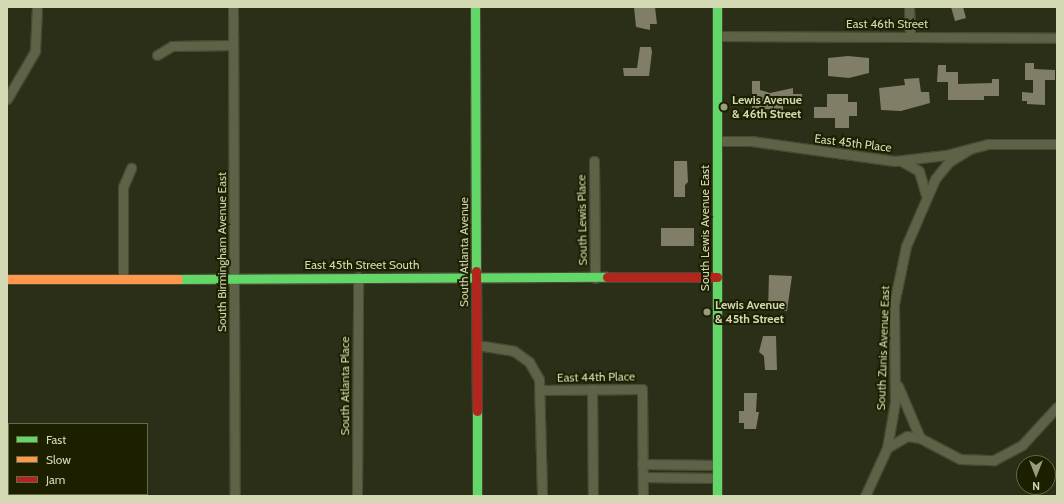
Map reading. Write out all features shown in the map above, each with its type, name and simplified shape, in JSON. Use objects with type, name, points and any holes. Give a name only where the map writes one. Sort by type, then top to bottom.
[{"type":"street","points":[[7,99],[35,51],[37,7]]},
{"type":"street","name":"South Birmingham Avenue East","points":[[233,7],[235,496]]},
{"type":"street","name":"South Atlanta Avenue","points":[[476,7],[475,277],[477,345],[477,496]]},
{"type":"street","name":"South Lewis Avenue East","points":[[717,7],[717,496]]},
{"type":"street","points":[[909,7],[910,36]]},
{"type":"street","name":"East 46th Street","points":[[717,36],[1057,38]]},
{"type":"street","points":[[157,55],[172,46],[234,45]]},
{"type":"street","name":"East 45th Place","points":[[717,141],[751,141],[898,160],[1019,142],[1057,144]]},
{"type":"street","name":"South Zunis Avenue East","points":[[865,496],[887,448],[896,378],[893,325],[898,275],[926,195],[949,162],[970,149]]},
{"type":"street","points":[[898,160],[919,171],[926,195]]},
{"type":"street","name":"South Lewis Place","points":[[594,161],[595,278]]},
{"type":"street","points":[[122,279],[122,187],[130,168]]},
{"type":"street","name":"South Atlanta Place","points":[[357,496],[358,277]]},
{"type":"street","name":"East 45th Street South","points":[[7,279],[717,277]]},
{"type":"street","name":"East 44th Place","points":[[477,345],[492,346],[514,351],[525,358],[534,370],[542,390],[642,389],[642,464]]},
{"type":"street","points":[[896,378],[920,438]]},
{"type":"street","points":[[542,390],[542,496]]},
{"type":"street","points":[[592,390],[593,496]]},
{"type":"street","points":[[887,448],[907,436],[920,438],[960,459],[994,460],[1022,445],[1057,407]]},
{"type":"street","points":[[643,496],[642,464],[717,465]]},
{"type":"street","points":[[643,477],[717,478]]},
{"type":"building","points":[[634,7],[655,7],[657,24],[650,24],[650,30],[636,27]]},
{"type":"building","points":[[951,7],[963,7],[966,18],[955,21]]},
{"type":"building","points":[[640,47],[651,47],[652,52],[649,76],[624,76],[623,68],[637,68]]},
{"type":"building","points":[[848,56],[869,58],[869,73],[849,78],[828,76],[828,58]]},
{"type":"building","points":[[1025,63],[1034,63],[1034,69],[1055,70],[1055,80],[1045,80],[1045,105],[1027,104],[1027,101],[1022,101],[1022,92],[1033,93],[1033,80],[1025,80]]},
{"type":"building","points":[[938,65],[946,65],[946,72],[958,72],[958,84],[992,83],[992,79],[999,79],[999,96],[984,96],[984,100],[948,100],[948,82],[937,82]]},
{"type":"building","points":[[919,78],[921,92],[929,92],[930,103],[901,111],[881,110],[879,88],[905,85],[904,79]]},
{"type":"building","points":[[752,81],[760,81],[760,90],[770,93],[793,88],[793,94],[802,94],[802,104],[783,105],[783,110],[752,108]]},
{"type":"building","points":[[827,94],[848,94],[848,102],[857,102],[857,116],[849,116],[849,128],[835,128],[835,118],[814,118],[814,107],[827,107]]},
{"type":"building","points":[[674,161],[687,161],[688,182],[685,185],[685,197],[674,197]]},
{"type":"building","points":[[661,228],[694,228],[694,246],[661,246]]},
{"type":"building","points":[[769,275],[792,276],[787,311],[768,311]]},
{"type":"building","points":[[763,336],[776,336],[777,370],[765,370],[764,356],[759,352]]},
{"type":"building","points":[[744,393],[757,393],[756,412],[759,412],[756,429],[744,429],[744,423],[739,423],[739,411],[744,411]]},
{"type":"traffic: fast","points":[[475,7],[476,271]]},
{"type":"traffic: fast","points":[[717,7],[717,496]]},
{"type":"traffic: fast","points":[[178,279],[607,277]]},
{"type":"traffic: fast","points":[[477,411],[477,496]]},
{"type":"traffic: slow","points":[[7,279],[178,279]]},
{"type":"traffic: jam","points":[[476,271],[477,411]]},
{"type":"traffic: jam","points":[[607,277],[717,277]]},
{"type":"place","name":"Lewis Avenue & 46th Street","points":[[724,107]]},
{"type":"place","name":"Lewis Avenue & 45th Street","points":[[707,312]]}]
